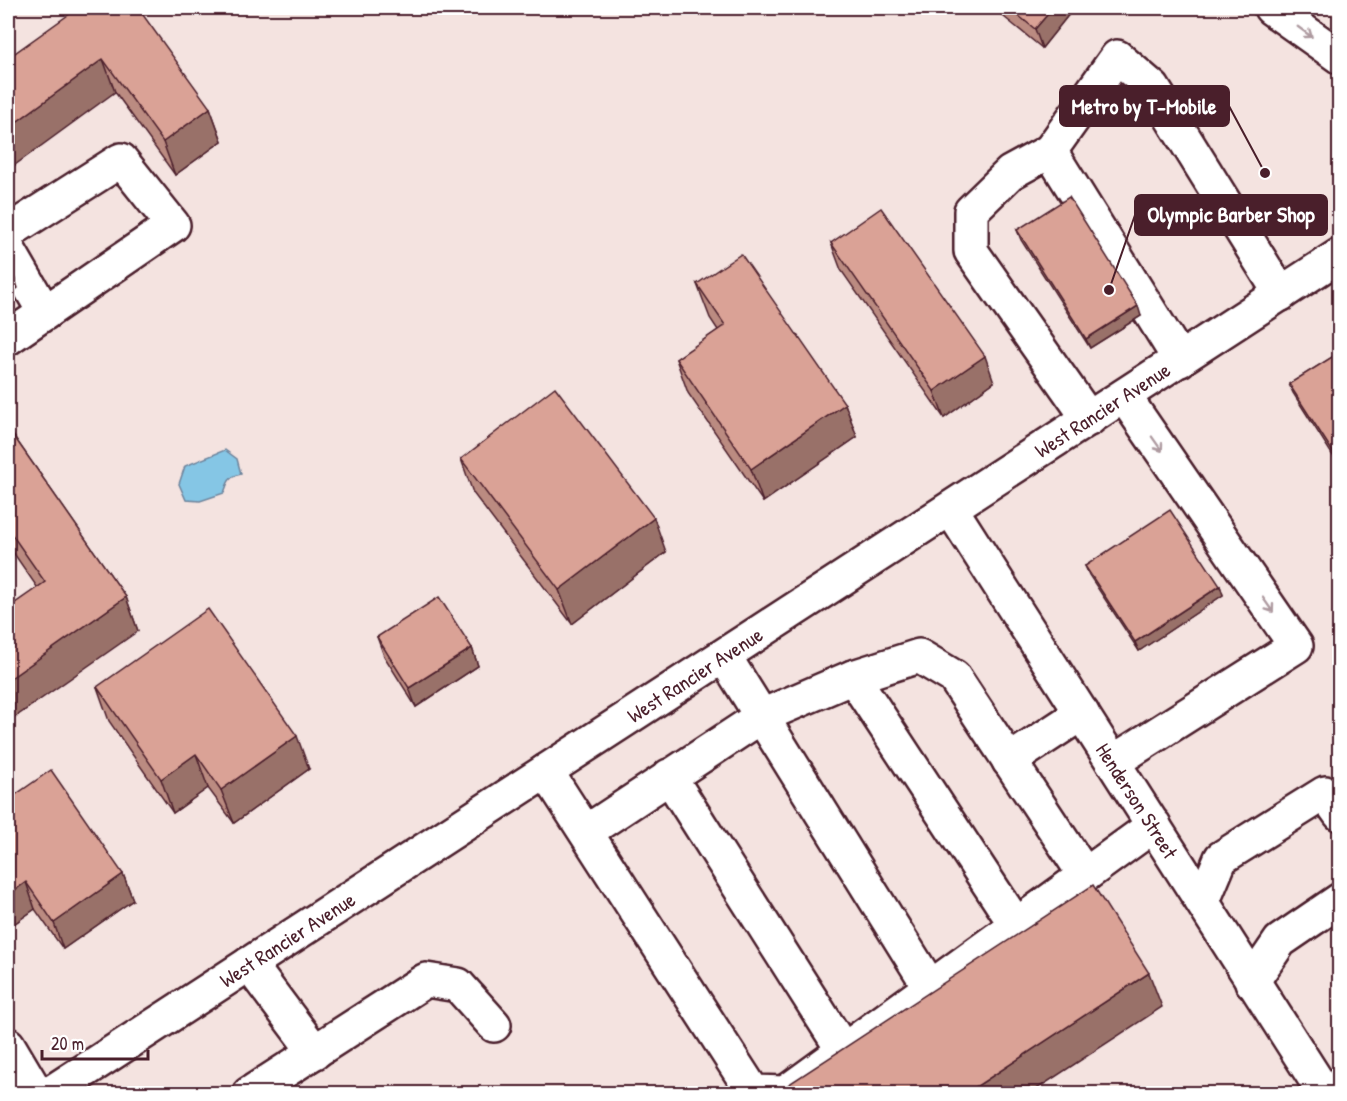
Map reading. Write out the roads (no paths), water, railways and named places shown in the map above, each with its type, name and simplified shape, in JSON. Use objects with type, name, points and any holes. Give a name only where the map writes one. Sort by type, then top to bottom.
[{"type":"main road","points":[[1271,8],[1340,57]]},
{"type":"main road","points":[[1089,419],[971,251],[971,211],[1010,173],[1050,151],[1117,57],[1153,88],[1281,294]]},
{"type":"main road","points":[[1050,151],[1180,360]]},
{"type":"main road","points":[[8,232],[121,160],[173,225],[8,338]]},
{"type":"main road","points":[[8,249],[45,313]]},
{"type":"main road","name":"West Rancier Avenue","points":[[49,1094],[1340,255]]},
{"type":"main road","points":[[1113,762],[1296,646],[1124,396]]},
{"type":"main road","name":"Henderson Street","points":[[951,509],[1325,1094]]},
{"type":"main road","points":[[724,656],[930,987]]},
{"type":"main road","points":[[586,832],[762,716],[853,677],[919,656],[954,677],[1085,875]]},
{"type":"main road","points":[[853,677],[1017,925]]},
{"type":"main road","points":[[1009,761],[1082,713]]},
{"type":"main road","points":[[546,771],[753,1092],[785,1093],[1154,825]]},
{"type":"main road","points":[[669,776],[843,1050]]},
{"type":"main road","points":[[1203,901],[1221,858],[1325,793],[1340,814]]},
{"type":"main road","points":[[1252,982],[1280,941],[1340,900]]},
{"type":"main road","points":[[249,964],[315,1052]]},
{"type":"main road","points":[[249,1094],[426,980],[458,985],[494,1025]]},
{"type":"main road","points":[[8,1045],[37,1094]]},
{"type":"water","points":[[225,450],[237,459],[241,474],[231,478],[224,493],[200,501],[186,500],[179,484],[185,466]]},
{"type":"place","name":"Metro by T-Mobile","points":[[1265,173]]},
{"type":"place","name":"Olympic Barber Shop","points":[[1109,290]]}]
